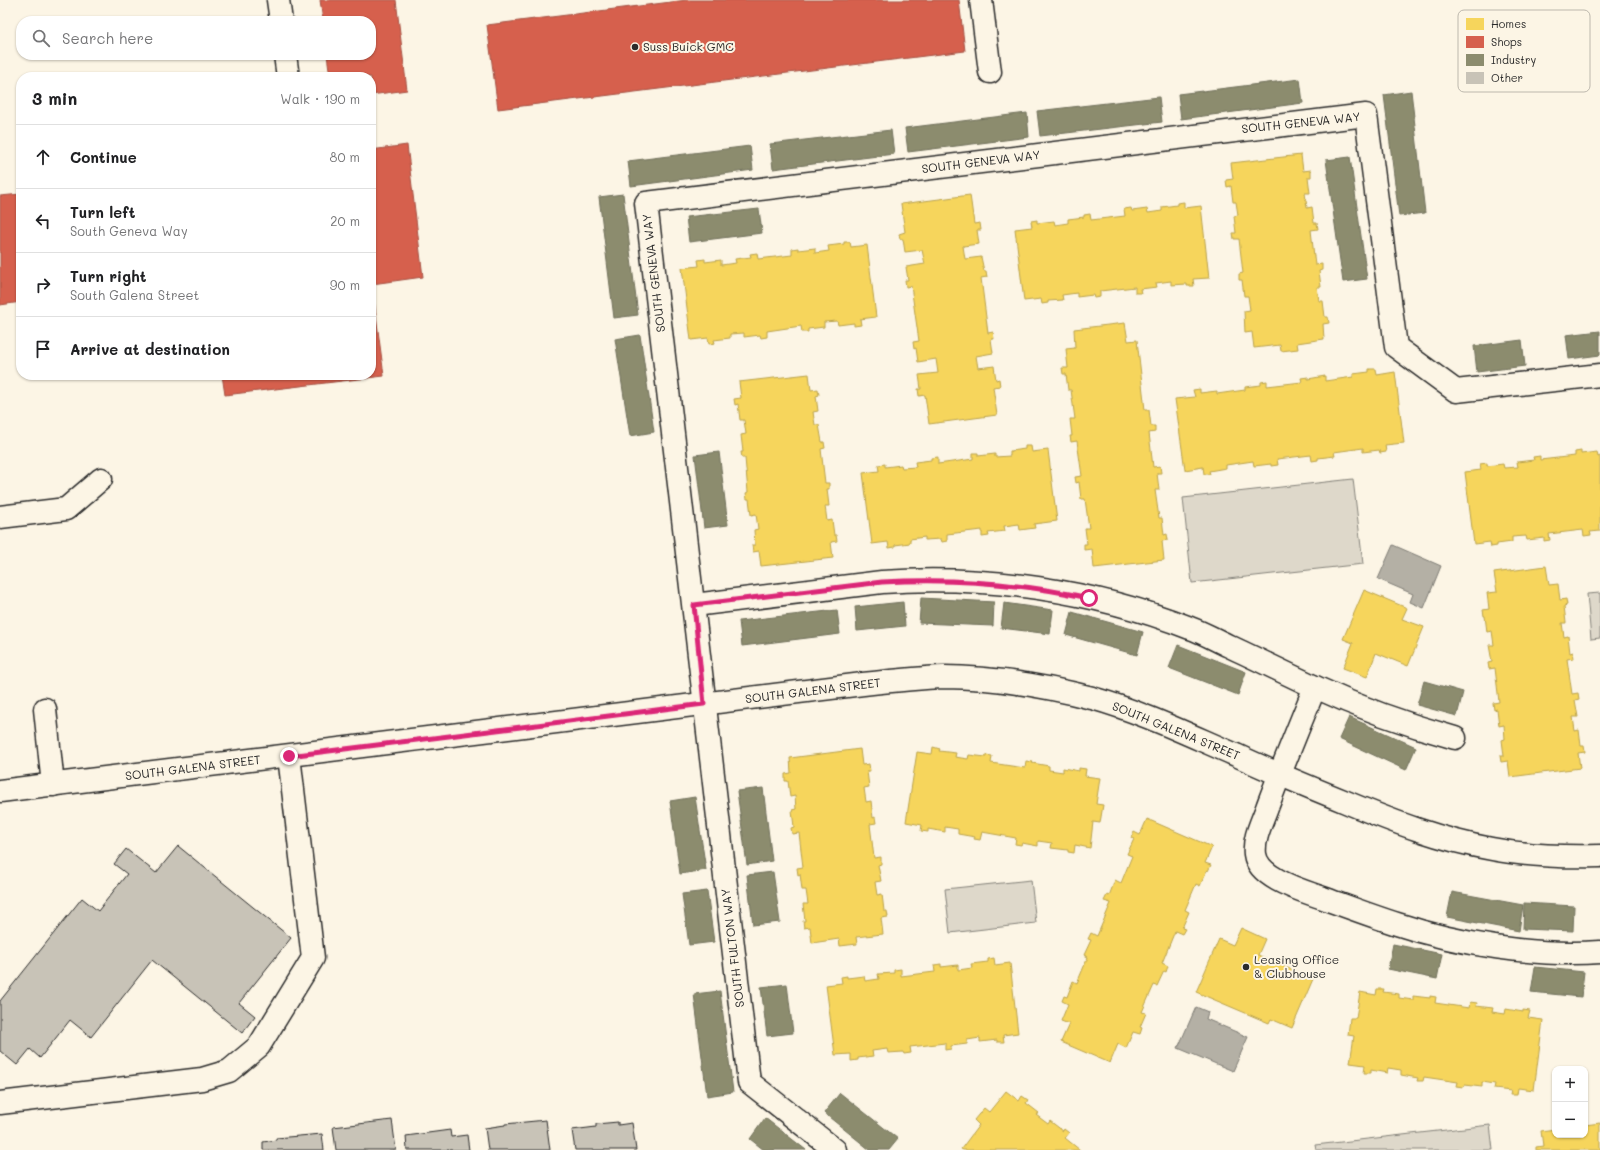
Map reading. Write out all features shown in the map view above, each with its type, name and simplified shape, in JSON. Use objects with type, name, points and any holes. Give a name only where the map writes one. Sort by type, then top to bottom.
[{"type":"street","points":[[278,0],[280,16]]},
{"type":"street","points":[[981,0],[990,72]]},
{"type":"street","points":[[286,60],[287,72]]},
{"type":"street","name":"SOUTH GENEVA WAY","points":[[704,704],[694,605],[646,203],[1366,115],[1396,346],[1456,392],[1600,375]]},
{"type":"street","points":[[0,517],[66,509],[101,478]]},
{"type":"street","points":[[694,605],[896,581],[972,581],[1018,585],[1089,598],[1158,616],[1192,628],[1315,687],[1397,720],[1455,738]]},
{"type":"street","name":"SOUTH GALENA STREET","points":[[0,791],[863,684],[930,678],[975,678],[1003,681],[1061,691],[1116,706],[1164,724],[1280,775],[1432,835],[1462,843],[1519,853],[1549,856],[1600,856]]},
{"type":"street","points":[[1315,687],[1258,832],[1254,850],[1255,856],[1258,864],[1265,871],[1288,885],[1396,924],[1449,938],[1525,950],[1576,953],[1600,952]]},
{"type":"street","name":"SOUTH FULTON WAY","points":[[704,704],[749,1082],[835,1150]]},
{"type":"street","points":[[45,709],[53,785]]},
{"type":"street","points":[[0,1103],[202,1079],[230,1071],[259,1046],[313,958],[289,756]]},
{"type":"shaded area","points":[[1353,479],[1363,564],[1192,583],[1183,498]]},
{"type":"shaded area","points":[[1393,545],[1441,566],[1424,608],[1410,602],[1413,594],[1378,579]]},
{"type":"shaded area","points":[[1600,593],[1600,638],[1591,639],[1587,594]]},
{"type":"shaded area","points":[[1031,880],[1036,923],[950,933],[945,889]]},
{"type":"shaded area","points":[[1196,1007],[1208,1012],[1206,1019],[1248,1037],[1233,1071],[1178,1048]]},
{"type":"shaded area","points":[[1490,1125],[1493,1150],[1316,1150],[1315,1145]]},
{"type":"building: Homes","points":[[1301,155],[1303,171],[1311,170],[1311,177],[1308,177],[1310,193],[1305,193],[1307,208],[1312,207],[1314,223],[1317,223],[1318,229],[1311,230],[1315,265],[1322,264],[1322,270],[1319,271],[1321,287],[1317,287],[1319,301],[1323,301],[1325,317],[1328,317],[1329,323],[1323,324],[1324,339],[1297,343],[1298,349],[1281,351],[1280,345],[1254,348],[1252,332],[1245,333],[1244,311],[1250,310],[1248,296],[1244,296],[1242,280],[1239,280],[1239,274],[1243,273],[1239,239],[1234,239],[1233,233],[1236,233],[1234,216],[1238,215],[1236,202],[1233,202],[1231,186],[1227,187],[1226,180],[1233,179],[1231,163]]},
{"type":"building: Homes","points":[[970,195],[974,224],[980,223],[981,230],[977,230],[979,244],[963,246],[965,259],[981,257],[987,277],[981,278],[988,333],[993,332],[994,339],[991,339],[993,353],[976,356],[978,368],[994,366],[996,380],[999,379],[1000,386],[993,387],[997,415],[929,424],[925,395],[919,396],[918,389],[921,389],[919,375],[938,373],[936,359],[918,362],[916,348],[914,349],[913,342],[919,341],[911,286],[906,287],[905,280],[908,280],[906,267],[925,264],[922,250],[905,252],[903,239],[900,239],[899,234],[905,232],[901,204]]},
{"type":"building: Homes","points":[[1184,202],[1184,208],[1201,206],[1209,278],[1193,279],[1194,286],[1187,286],[1187,284],[1171,285],[1171,281],[1156,283],[1157,287],[1140,289],[1141,293],[1135,293],[1135,287],[1100,291],[1100,297],[1094,298],[1093,295],[1077,297],[1077,293],[1062,295],[1063,300],[1048,301],[1048,303],[1042,304],[1041,299],[1024,301],[1015,229],[1032,227],[1031,221],[1037,220],[1037,223],[1054,221],[1055,225],[1068,223],[1068,219],[1084,217],[1084,215],[1090,214],[1091,220],[1125,216],[1124,209],[1131,208],[1132,211],[1147,209],[1148,213],[1162,211],[1162,207],[1177,205],[1177,203]]},
{"type":"building: Homes","points":[[844,242],[850,242],[851,247],[867,245],[876,317],[860,319],[861,325],[854,326],[854,323],[838,325],[837,321],[824,322],[824,327],[808,329],[808,332],[802,332],[801,326],[767,331],[767,337],[761,338],[760,335],[744,337],[744,333],[730,334],[730,338],[714,340],[715,343],[709,344],[708,338],[691,340],[682,268],[699,266],[698,260],[705,259],[705,262],[721,260],[721,265],[736,263],[735,259],[751,257],[750,254],[757,253],[758,259],[792,255],[792,249],[798,248],[798,250],[815,248],[815,253],[829,251],[828,246],[844,244]]},
{"type":"building: Homes","points":[[1125,323],[1128,341],[1137,340],[1145,410],[1149,410],[1151,426],[1155,426],[1155,432],[1149,433],[1153,467],[1160,466],[1161,473],[1157,473],[1159,490],[1155,490],[1159,518],[1162,518],[1164,535],[1167,534],[1168,540],[1162,541],[1164,560],[1094,568],[1092,549],[1084,550],[1084,544],[1087,544],[1085,528],[1089,528],[1085,499],[1081,499],[1079,482],[1076,483],[1075,477],[1082,476],[1077,441],[1071,442],[1070,436],[1072,436],[1070,419],[1075,419],[1071,390],[1068,390],[1066,374],[1063,374],[1062,368],[1068,368],[1066,349],[1075,348],[1074,329]]},
{"type":"building: Homes","points":[[1369,369],[1376,369],[1377,375],[1395,372],[1404,443],[1385,445],[1386,452],[1380,453],[1379,450],[1363,452],[1363,448],[1334,452],[1335,456],[1318,458],[1318,460],[1312,461],[1311,455],[1277,459],[1278,465],[1271,466],[1271,464],[1254,466],[1253,461],[1226,465],[1226,468],[1209,471],[1210,474],[1204,474],[1203,467],[1185,470],[1175,399],[1195,397],[1193,390],[1200,389],[1200,393],[1217,391],[1217,394],[1245,390],[1245,387],[1261,385],[1261,382],[1267,381],[1267,386],[1302,382],[1301,378],[1308,377],[1308,379],[1325,376],[1325,381],[1353,377],[1353,374],[1369,372]]},
{"type":"building: Homes","points":[[809,374],[811,390],[818,389],[819,395],[816,396],[818,411],[813,412],[815,425],[819,425],[822,442],[824,442],[825,448],[821,449],[825,483],[829,483],[829,489],[827,489],[829,506],[825,506],[827,521],[832,520],[834,535],[836,535],[837,541],[831,542],[833,558],[761,566],[759,551],[753,552],[752,545],[755,545],[754,530],[758,529],[756,514],[751,515],[749,499],[747,499],[746,493],[748,492],[745,458],[742,458],[741,452],[743,452],[741,435],[746,434],[744,420],[740,420],[738,404],[735,405],[734,399],[741,398],[739,382]]},
{"type":"building: Homes","points":[[1025,446],[1031,446],[1032,452],[1048,450],[1057,521],[1034,524],[1035,528],[1020,530],[1019,524],[1004,526],[1005,531],[988,533],[989,536],[982,537],[982,530],[947,534],[947,541],[942,542],[941,539],[925,540],[925,537],[910,539],[910,543],[895,545],[895,547],[889,548],[888,542],[872,544],[863,473],[879,471],[878,465],[885,464],[885,467],[901,465],[902,468],[916,467],[915,462],[931,460],[931,458],[938,457],[938,464],[973,459],[973,453],[978,453],[978,456],[995,454],[995,457],[1010,456],[1010,451],[1025,449]]},
{"type":"building: Homes","points":[[1581,451],[1581,454],[1597,452],[1598,457],[1600,456],[1600,531],[1590,532],[1591,535],[1584,536],[1583,530],[1549,534],[1550,540],[1544,541],[1544,538],[1527,540],[1526,536],[1512,537],[1512,542],[1497,544],[1497,546],[1491,547],[1490,542],[1474,544],[1465,472],[1481,470],[1480,464],[1487,463],[1487,466],[1503,464],[1504,468],[1518,467],[1517,462],[1534,460],[1533,457],[1540,456],[1540,460],[1575,456],[1575,452]]},
{"type":"building: Homes","points":[[1546,566],[1549,585],[1558,584],[1560,600],[1566,599],[1567,605],[1564,606],[1566,623],[1562,623],[1564,637],[1568,636],[1570,653],[1573,652],[1574,658],[1567,659],[1572,694],[1578,693],[1579,699],[1575,700],[1578,717],[1573,717],[1575,731],[1579,730],[1581,746],[1584,746],[1585,752],[1578,753],[1580,768],[1510,777],[1508,761],[1501,762],[1500,756],[1504,756],[1502,740],[1505,739],[1504,725],[1499,726],[1497,709],[1494,710],[1493,703],[1499,702],[1495,668],[1489,669],[1488,663],[1492,662],[1489,645],[1494,645],[1492,631],[1487,632],[1483,610],[1489,609],[1487,593],[1497,592],[1494,573]]},
{"type":"building: Homes","points":[[1364,590],[1407,608],[1402,619],[1424,627],[1408,666],[1376,653],[1367,677],[1343,668],[1353,643],[1343,639]]},
{"type":"building: Homes","points":[[933,747],[940,749],[939,751],[956,753],[955,757],[968,759],[969,755],[986,757],[986,755],[992,756],[991,763],[1025,768],[1026,761],[1049,766],[1049,770],[1063,772],[1063,768],[1079,771],[1079,768],[1086,769],[1085,776],[1100,778],[1096,804],[1103,805],[1100,823],[1093,822],[1090,848],[1075,845],[1074,853],[1068,852],[1068,850],[1051,848],[1052,843],[1038,841],[1038,846],[1022,843],[1021,845],[1015,844],[1016,838],[982,832],[980,840],[974,839],[975,837],[958,834],[958,829],[945,827],[945,832],[928,829],[928,832],[921,831],[922,825],[906,822],[917,752],[932,754]]},
{"type":"building: Homes","points":[[860,749],[862,765],[869,764],[870,771],[867,771],[869,787],[864,788],[866,802],[871,801],[873,818],[875,817],[876,823],[870,824],[874,858],[881,857],[881,864],[878,865],[881,881],[875,882],[877,895],[882,894],[884,911],[887,911],[888,917],[881,918],[883,934],[856,937],[857,944],[840,946],[839,939],[812,943],[810,927],[804,928],[803,921],[805,921],[803,904],[808,904],[806,890],[802,890],[800,874],[798,875],[797,868],[803,867],[799,833],[792,834],[791,828],[794,827],[792,810],[796,809],[795,796],[790,797],[788,781],[785,781],[785,774],[791,773],[790,758]]},
{"type":"building: Homes","points":[[1147,819],[1212,847],[1205,863],[1211,865],[1208,871],[1207,870],[1200,886],[1196,884],[1185,910],[1189,912],[1182,928],[1185,929],[1182,934],[1175,931],[1162,963],[1168,966],[1166,972],[1164,971],[1157,986],[1154,985],[1142,1012],[1146,1013],[1140,1027],[1142,1028],[1140,1034],[1133,1032],[1126,1048],[1118,1044],[1110,1063],[1061,1042],[1069,1024],[1061,1021],[1068,1004],[1062,1001],[1064,996],[1067,997],[1073,981],[1077,983],[1088,957],[1084,955],[1091,940],[1088,939],[1091,933],[1097,936],[1111,903],[1104,901],[1107,895],[1109,896],[1115,880],[1121,883],[1132,856],[1127,854],[1134,839],[1131,838],[1134,832],[1140,835]]},
{"type":"building: Homes","name":"Leasing Office & Clubhouse","points":[[1241,928],[1265,939],[1258,955],[1313,979],[1292,1028],[1271,1019],[1269,1023],[1196,992],[1219,939],[1233,945]]},
{"type":"building: Homes","points":[[994,958],[995,965],[1010,963],[1018,1033],[1003,1035],[1004,1042],[997,1042],[997,1040],[980,1042],[980,1038],[967,1040],[967,1044],[951,1046],[951,1049],[945,1050],[945,1043],[910,1047],[911,1053],[904,1054],[903,1052],[888,1053],[887,1049],[872,1051],[873,1056],[858,1058],[858,1060],[851,1061],[851,1054],[835,1055],[826,985],[842,983],[841,977],[847,976],[847,978],[864,976],[865,981],[879,979],[878,974],[894,973],[894,970],[901,969],[901,976],[935,972],[934,965],[941,964],[941,967],[958,965],[958,970],[972,968],[971,964],[988,962],[988,959]]},
{"type":"building: Homes","points":[[1377,989],[1384,989],[1383,992],[1399,994],[1399,998],[1413,1000],[1413,996],[1430,998],[1430,996],[1436,997],[1435,1003],[1469,1008],[1470,1002],[1477,1003],[1476,1006],[1493,1008],[1492,1012],[1505,1014],[1506,1009],[1523,1012],[1523,1010],[1530,1011],[1528,1018],[1543,1020],[1534,1090],[1518,1088],[1517,1095],[1510,1095],[1511,1091],[1494,1089],[1495,1084],[1482,1082],[1482,1087],[1465,1085],[1464,1087],[1457,1086],[1458,1082],[1424,1077],[1423,1081],[1417,1081],[1418,1078],[1401,1075],[1401,1070],[1388,1068],[1387,1073],[1371,1070],[1371,1073],[1364,1073],[1365,1065],[1350,1063],[1354,1036],[1348,1035],[1350,1018],[1356,1018],[1360,992],[1376,995]]},
{"type":"building: Homes","points":[[1006,1091],[1019,1101],[1022,1096],[1028,1100],[1026,1103],[1039,1113],[1036,1115],[1048,1124],[1050,1121],[1063,1131],[1064,1129],[1069,1133],[1065,1138],[1080,1150],[961,1149],[979,1125],[974,1120],[984,1108],[989,1112]]},
{"type":"building: Homes","points":[[1600,1123],[1600,1150],[1536,1150],[1536,1147],[1543,1146],[1541,1131],[1552,1129],[1552,1138],[1588,1138],[1588,1125]]},
{"type":"building: Shops","points":[[320,0],[396,0],[407,90],[376,94],[376,72],[329,72],[328,60],[376,60],[376,16],[322,16]]},
{"type":"building: Shops","points":[[687,0],[959,0],[965,51],[498,109],[487,25]]},
{"type":"building: Shops","points":[[407,145],[423,277],[376,283],[376,149]]},
{"type":"building: Shops","points":[[16,194],[16,303],[0,305],[0,196]]},
{"type":"building: Shops","points":[[376,315],[384,376],[376,377]]},
{"type":"building: Shops","points":[[223,380],[351,380],[225,395]]},
{"type":"building: Industry","points":[[1300,79],[1303,103],[1181,119],[1178,94]]},
{"type":"building: Industry","points":[[1411,91],[1425,213],[1399,216],[1384,95]]},
{"type":"building: Industry","points":[[1159,97],[1162,122],[1040,136],[1037,111]]},
{"type":"building: Industry","points":[[1027,113],[1029,137],[908,152],[905,128]]},
{"type":"building: Industry","points":[[891,130],[894,154],[773,169],[770,144]]},
{"type":"building: Industry","points":[[750,146],[753,170],[631,186],[628,161]]},
{"type":"building: Industry","points":[[1350,157],[1367,279],[1343,282],[1326,160]]},
{"type":"building: Industry","points":[[623,194],[638,315],[614,318],[599,197]]},
{"type":"building: Industry","points":[[759,209],[762,233],[689,242],[686,217]]},
{"type":"building: Industry","points":[[1600,331],[1600,355],[1569,359],[1566,335]]},
{"type":"building: Industry","points":[[640,335],[654,432],[630,436],[615,339]]},
{"type":"building: Industry","points":[[1522,340],[1525,366],[1477,372],[1474,346]]},
{"type":"building: Industry","points":[[719,452],[728,525],[704,528],[695,455]]},
{"type":"building: Industry","points":[[921,598],[994,602],[993,626],[919,623]]},
{"type":"building: Industry","points":[[903,602],[905,626],[857,631],[855,607]]},
{"type":"building: Industry","points":[[1004,603],[1053,610],[1050,634],[1001,628]]},
{"type":"building: Industry","points":[[837,610],[840,634],[742,646],[739,621]]},
{"type":"building: Industry","points":[[1072,612],[1143,632],[1137,655],[1066,635]]},
{"type":"building: Industry","points":[[1178,645],[1246,672],[1238,695],[1169,668]]},
{"type":"building: Industry","points":[[1424,681],[1463,692],[1457,716],[1417,705]]},
{"type":"building: Industry","points":[[1349,717],[1416,747],[1406,770],[1339,739]]},
{"type":"building: Industry","points":[[763,788],[772,861],[747,865],[737,791]]},
{"type":"building: Industry","points":[[695,797],[706,870],[680,874],[670,801]]},
{"type":"building: Industry","points":[[773,872],[780,922],[753,925],[747,875]]},
{"type":"building: Industry","points":[[707,891],[714,942],[689,945],[682,894]]},
{"type":"building: Industry","points":[[1452,892],[1523,905],[1519,931],[1447,917]]},
{"type":"building: Industry","points":[[1524,903],[1574,906],[1573,931],[1523,929]]},
{"type":"building: Industry","points":[[1393,944],[1442,954],[1437,979],[1388,969]]},
{"type":"building: Industry","points":[[1535,967],[1584,972],[1581,997],[1531,992]]},
{"type":"building: Industry","points":[[787,984],[793,1033],[767,1036],[761,987]]},
{"type":"building: Industry","points":[[720,991],[733,1092],[707,1096],[694,994]]},
{"type":"building: Industry","points":[[840,1093],[898,1139],[889,1150],[870,1150],[824,1113]]},
{"type":"building: Industry","points":[[765,1118],[806,1150],[764,1150],[750,1139]]},
{"type":"building: Other","points":[[178,846],[291,938],[239,1003],[255,1016],[242,1033],[152,960],[91,1037],[70,1020],[40,1058],[30,1049],[17,1065],[0,1051],[0,1001],[82,898],[98,911],[127,874],[114,864],[126,849],[156,873]]},
{"type":"building: Other","points":[[392,1120],[396,1150],[336,1150],[333,1127]]},
{"type":"building: Other","points":[[546,1120],[550,1150],[488,1150],[485,1128],[505,1124]]},
{"type":"building: Other","points":[[618,1122],[618,1125],[632,1123],[636,1150],[575,1150],[572,1130],[596,1127],[596,1124]]},
{"type":"building: Other","points":[[450,1130],[451,1137],[467,1135],[469,1150],[407,1150],[406,1136]]},
{"type":"building: Other","points":[[322,1134],[324,1150],[263,1150],[263,1142],[276,1140],[276,1138]]},
{"type":"place","name":"Suss Buick GMC","points":[[635,47]]},
{"type":"place","name":"Leasing Office & Clubhouse","points":[[1246,967]]},
{"type":"route","points":[[289,756],[704,704],[694,605],[882,582],[912,580],[980,581],[1011,584],[1057,591],[1089,598]]}]
